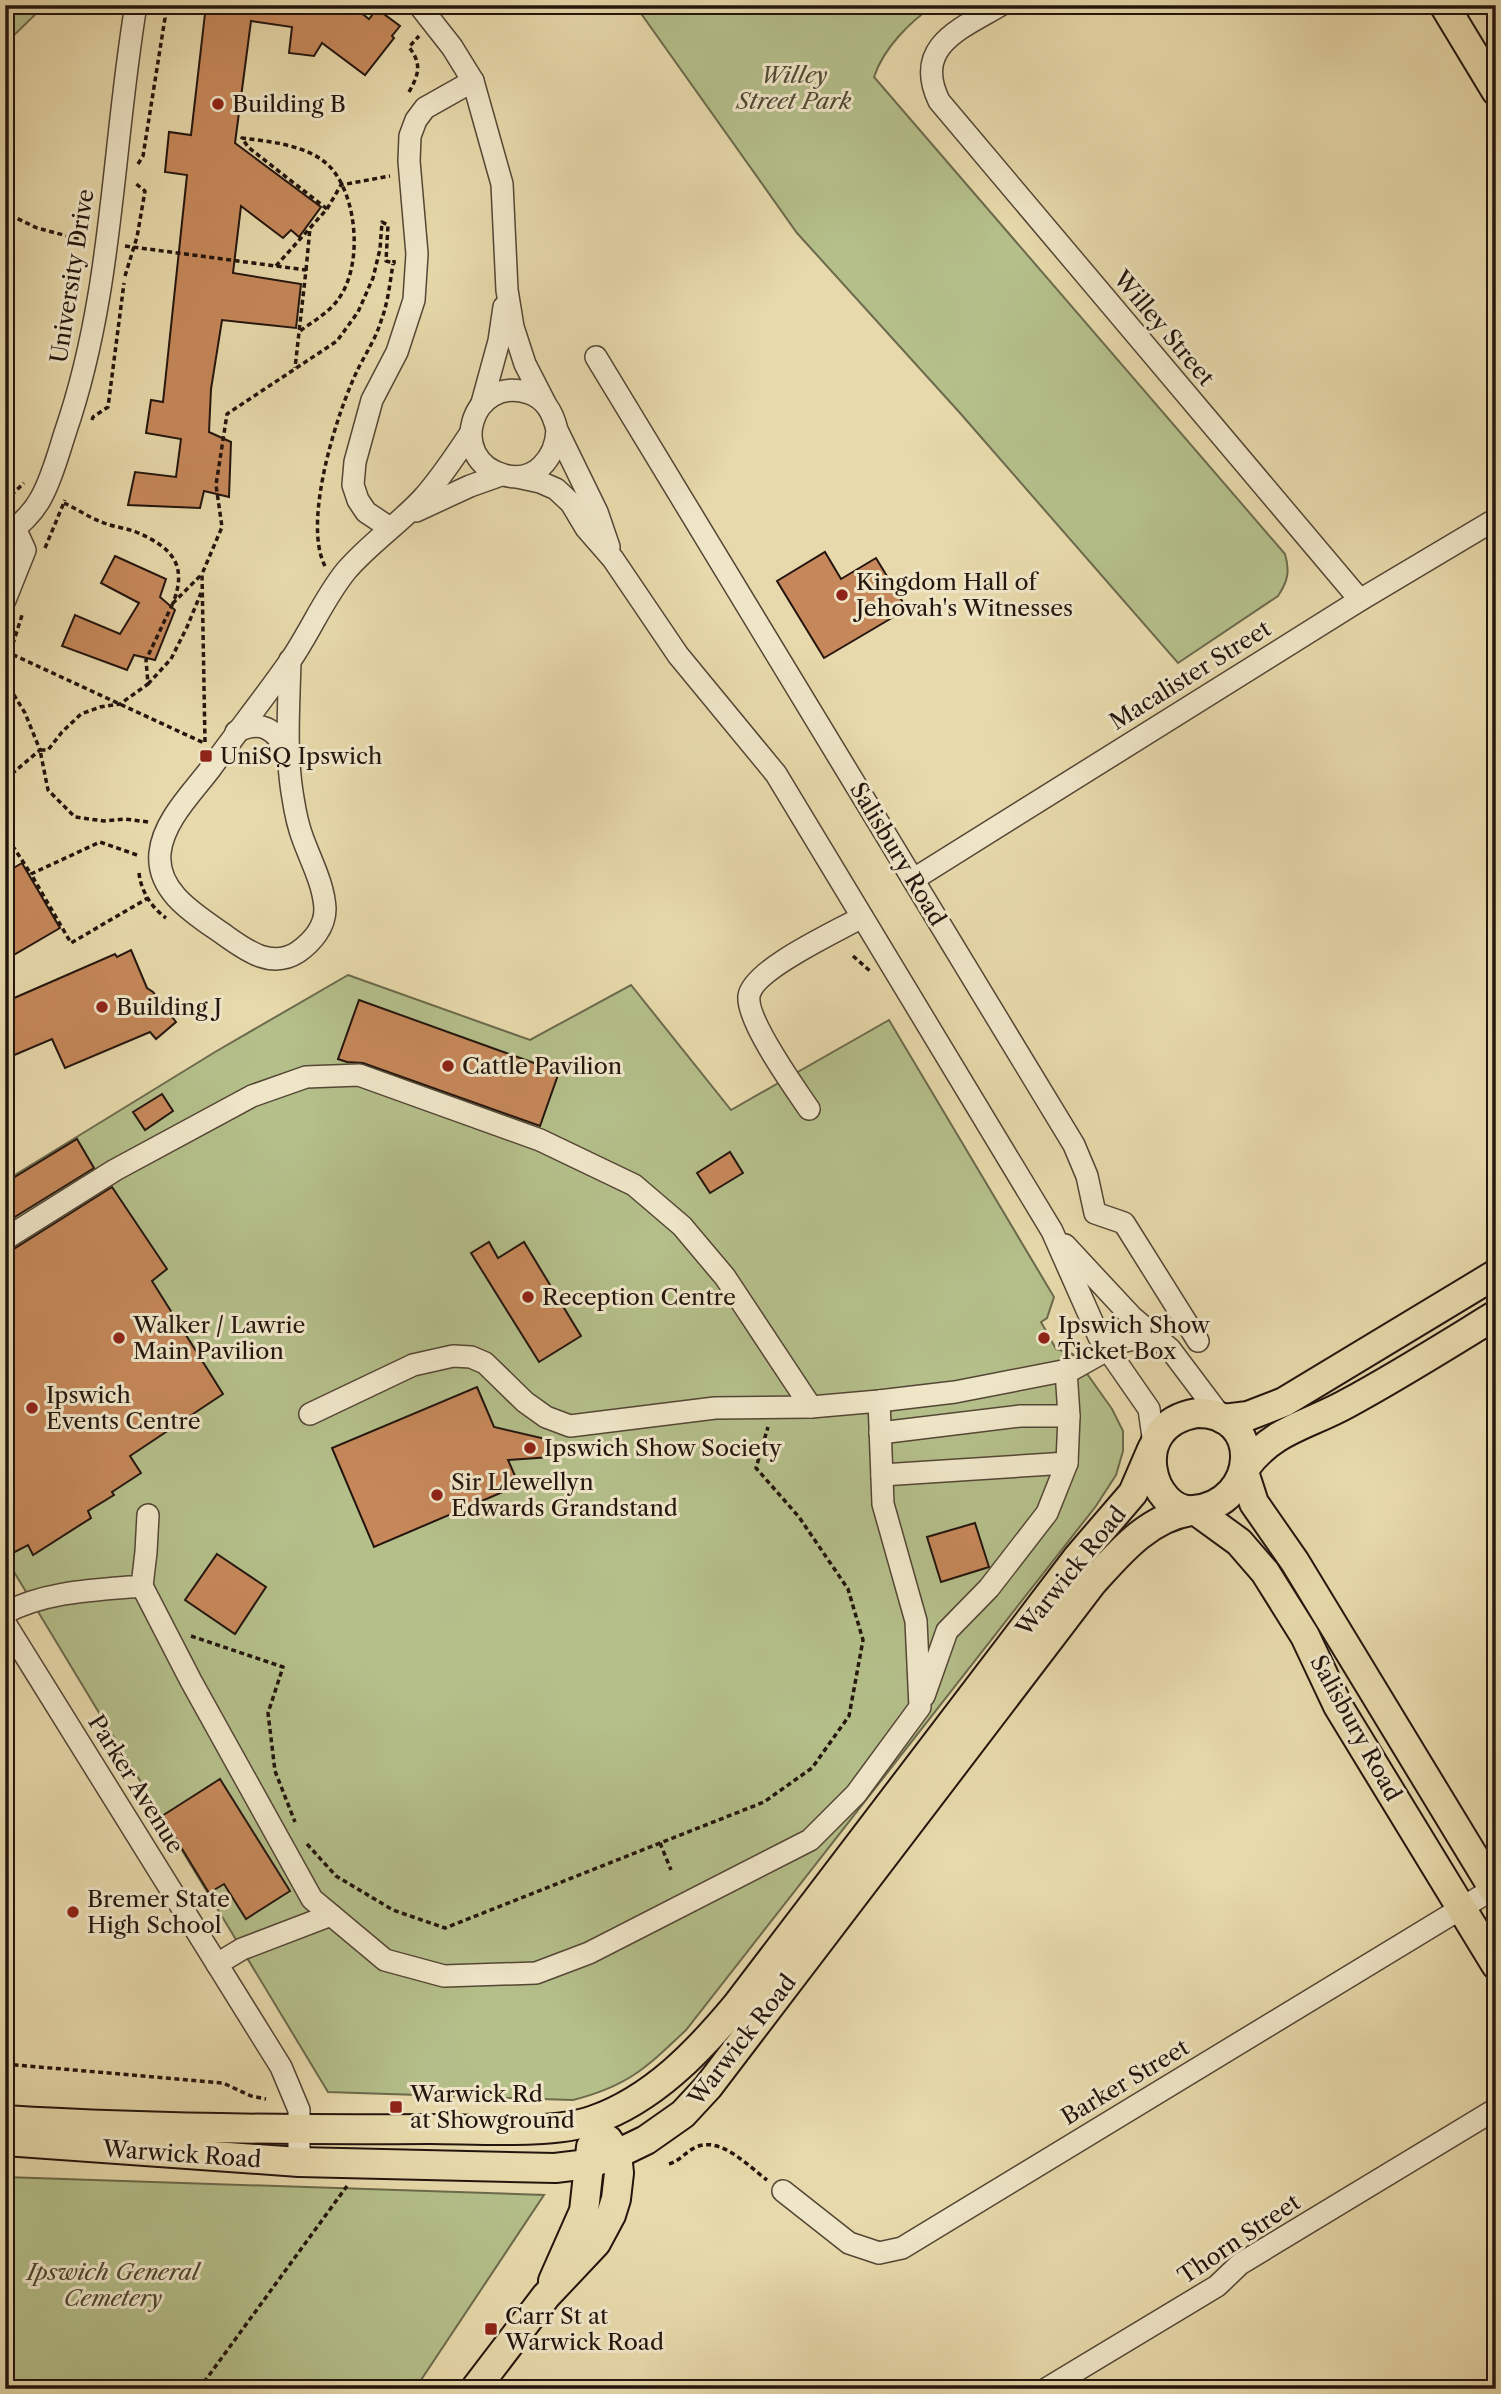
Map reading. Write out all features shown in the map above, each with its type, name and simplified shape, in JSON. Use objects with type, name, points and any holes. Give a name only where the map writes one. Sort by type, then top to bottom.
[{"type":"main road","points":[[1444,5],[1496,91]]},
{"type":"main road","points":[[1496,1274],[1284,1402],[1248,1416],[1222,1418],[1203,1413],[1184,1416],[1167,1427],[1153,1446],[1152,1469],[1159,1486],[1175,1504],[1193,1510],[1212,1505],[1227,1497],[1236,1488],[1245,1470],[1261,1449],[1280,1434],[1347,1404],[1496,1315]]},
{"type":"main road","points":[[1222,1418],[1233,1426],[1243,1442],[1246,1454],[1245,1470]]},
{"type":"main road","name":"Warwick Road","points":[[5,2120],[96,2126],[300,2130],[554,2128],[595,2120],[635,2100],[675,2071],[706,2042],[1078,1558],[1126,1504],[1153,1446]]},
{"type":"main road","name":"Salisbury Road","points":[[1245,1470],[1254,1503],[1295,1562],[1494,1891]]},
{"type":"main road","name":"Salisbury Road","points":[[1193,1510],[1239,1542],[1265,1572],[1305,1636],[1338,1706],[1496,1965]]},
{"type":"main road","name":"Warwick Road","points":[[5,2141],[299,2162],[538,2169],[587,2164],[646,2140],[683,2114],[708,2087],[1092,1583],[1116,1556],[1146,1529],[1164,1518],[1193,1510]]},
{"type":"main road","points":[[475,2389],[546,2296],[596,2243],[611,2215],[619,2179],[617,2154],[595,2120]]},
{"type":"main road","points":[[546,2296],[584,2211],[587,2198],[587,2164],[595,2120]]},
{"type":"street","name":"University Drive","points":[[10,532],[40,499],[72,412],[94,328],[136,5]]},
{"type":"street","points":[[419,5],[452,47],[473,81],[502,184],[507,290],[519,347],[532,380],[554,416],[557,430],[597,512],[613,559]]},
{"type":"street","name":"Willey Street","points":[[1001,5],[939,46],[931,65],[932,87],[939,101],[1360,600]]},
{"type":"street","points":[[473,81],[425,108],[416,120],[410,136],[409,161],[417,254],[414,300],[397,352],[372,400],[355,462],[353,485],[366,512],[396,523],[460,490],[509,476],[530,474],[544,465],[552,454],[557,430]]},
{"type":"street","points":[[482,403],[499,341],[507,290]]},
{"type":"street","name":"Salisbury Road","points":[[596,357],[1074,1145],[1087,1176],[1095,1213],[1124,1223],[1198,1341]]},
{"type":"street","points":[[236,732],[290,660],[341,578],[436,484],[470,434],[475,413],[482,403],[505,390],[519,390],[533,394],[545,403]]},
{"type":"street","points":[[470,434],[479,460],[488,468],[509,476],[540,482],[564,495],[586,528],[613,559],[678,655],[776,774],[1052,1231],[1096,1331],[1147,1404],[1153,1425],[1153,1446]]},
{"type":"street","name":"Macalister Street","points":[[914,879],[1360,600],[1496,519]]},
{"type":"street","points":[[5,600],[25,550],[10,532]]},
{"type":"street","points":[[288,752],[282,742],[263,727],[255,725],[236,732],[214,748],[172,820],[164,836],[160,854],[162,871],[183,905],[247,951],[260,957],[275,959],[292,956],[308,945],[320,928],[325,912],[323,893],[301,835],[295,809],[288,752],[290,660]]},
{"type":"street","points":[[808,1110],[751,1016],[749,995],[760,978],[776,965],[862,917]]},
{"type":"street","points":[[5,1239],[115,1170],[252,1096],[306,1077],[359,1075],[540,1140],[634,1185],[682,1226],[725,1277],[811,1407]]},
{"type":"street","points":[[1052,1231],[1132,1317],[1173,1352],[1187,1375],[1222,1418]]},
{"type":"street","points":[[310,1414],[414,1365],[453,1356],[471,1357],[485,1363],[525,1402],[546,1417],[570,1426],[715,1408],[811,1407],[955,1392],[1066,1370],[1081,1365],[1106,1348],[1133,1338],[1156,1338]]},
{"type":"street","points":[[148,1515],[142,1586],[312,1899],[385,1960],[444,1976],[536,1973],[589,1953],[810,1840],[856,1794],[920,1707],[947,1631],[989,1588],[1047,1513],[1067,1463],[1069,1416],[1066,1370]]},
{"type":"street","points":[[879,1401],[883,1504],[916,1621],[920,1707]]},
{"type":"street","points":[[880,1433],[1020,1416],[1069,1416]]},
{"type":"street","points":[[882,1475],[1067,1463]]},
{"type":"street","points":[[5,1614],[20,1605],[82,1591],[142,1586]]},
{"type":"street","name":"Parker Avenue","points":[[5,1623],[281,2067],[299,2110],[299,2162]]},
{"type":"street","name":"Barker Street","points":[[783,2191],[849,2242],[878,2253],[902,2248],[1461,1908],[1494,1891]]},
{"type":"street","points":[[217,1964],[242,1949],[331,1914]]},
{"type":"street","name":"Thorn Street","points":[[1046,2389],[1217,2286],[1240,2264],[1496,2109]]},
{"type":"path","points":[[407,96],[420,72],[419,62],[409,47],[419,38],[421,28]]},
{"type":"path","points":[[300,331],[337,300],[347,282],[354,253],[350,199],[332,169],[307,151],[279,143],[243,138],[248,147],[327,209]]},
{"type":"path","points":[[275,266],[327,209],[341,185],[396,175]]},
{"type":"path","points":[[10,215],[37,228],[84,240],[306,270]]},
{"type":"path","points":[[173,603],[202,574],[222,527],[216,485],[226,414],[337,341],[358,312],[373,278],[382,222],[388,225],[386,261],[394,263],[396,251]]},
{"type":"path","points":[[295,368],[310,228]]},
{"type":"path","points":[[64,503],[104,524],[135,532],[163,546],[174,557],[180,584],[146,660],[148,684]]},
{"type":"path","points":[[5,651],[214,748],[202,574]]},
{"type":"path","points":[[5,770],[14,772],[40,750],[48,750],[81,714],[120,704],[148,684],[171,659],[202,590]]},
{"type":"path","points":[[5,680],[25,713],[40,750],[48,790],[75,817],[148,822]]},
{"type":"path","points":[[31,874],[100,842],[137,855]]},
{"type":"path","points":[[5,855],[13,848],[71,943],[148,898]]},
{"type":"path","points":[[302,1839],[336,1876],[393,1910],[445,1928],[764,1802],[812,1768],[849,1716],[863,1640],[848,1589],[799,1517],[756,1468],[774,1409]]},
{"type":"path","points":[[163,1627],[283,1667],[268,1713],[275,1771],[298,1828]]},
{"type":"path","points":[[660,1843],[671,1870]]},
{"type":"path","points":[[5,2064],[223,2083],[251,2096],[266,2099]]},
{"type":"path","points":[[669,2164],[677,2162],[689,2150],[701,2145],[718,2146],[783,2191]]},
{"type":"path","points":[[200,2389],[365,2162]]},
{"type":"green space","points":[[5,5],[45,5],[5,44]]},
{"type":"green space","name":"Willey Street Park","points":[[635,5],[935,5],[898,36],[874,77],[1285,554],[1287,576],[1278,596],[1178,663],[960,413],[797,233]]},
{"type":"green space","points":[[348,975],[530,1040],[631,985],[731,1110],[889,1020],[1054,1297],[1047,1318],[1041,1322],[1056,1349],[1073,1354],[1112,1409],[1123,1431],[1123,1451],[1116,1475],[1096,1506],[686,2030],[635,2074],[592,2095],[573,2100],[328,2092],[5,1557],[5,1181],[215,1052]]},
{"type":"green space","name":"Ipswich General Cemetery","points":[[5,2177],[544,2195],[415,2389],[5,2389]]},
{"type":"building","points":[[206,5],[351,5],[369,19],[377,9],[400,26],[365,75],[322,43],[314,56],[289,53],[292,27],[251,21],[235,143],[321,207],[299,237],[291,230],[283,238],[241,206],[233,273],[301,284],[296,328],[222,320],[211,389],[209,432],[231,442],[229,497],[204,491],[200,508],[128,505],[135,472],[176,477],[181,439],[146,433],[151,400],[163,402],[187,175],[165,172],[169,132],[191,135]]},
{"type":"building","name":"Kingdom Hall of Jehovah's Witnesses","points":[[825,552],[841,579],[876,558],[907,609],[824,658],[777,581]]},
{"type":"building","points":[[115,556],[166,579],[160,597],[175,610],[155,660],[134,655],[127,670],[62,646],[75,615],[120,634],[139,603],[101,583]]},
{"type":"building","points":[[22,863],[60,928],[5,960],[5,873]]},
{"type":"building","name":"Building J","points":[[131,950],[147,988],[176,1022],[156,1039],[150,1032],[65,1068],[52,1039],[5,1059],[5,1002],[115,954],[117,957]]},
{"type":"building","name":"Cattle Pavilion","points":[[359,1000],[559,1072],[540,1126],[363,1063],[338,1059]]},
{"type":"building","points":[[162,1094],[173,1111],[145,1130],[133,1112]]},
{"type":"building","points":[[77,1139],[94,1168],[5,1223],[5,1183]]},
{"type":"building","points":[[730,1152],[743,1173],[710,1193],[697,1173]]},
{"type":"building","points":[[112,1187],[167,1269],[152,1281],[223,1394],[130,1456],[141,1473],[112,1492],[114,1495],[88,1511],[91,1518],[33,1555],[28,1545],[5,1557],[5,1252]]},
{"type":"building","name":"Reception Centre","points":[[489,1242],[498,1258],[524,1242],[581,1336],[539,1362],[471,1253]]},
{"type":"building","points":[[477,1387],[494,1427],[550,1440],[551,1457],[508,1460],[519,1485],[374,1547],[332,1448]]},
{"type":"building","points":[[975,1523],[989,1567],[941,1582],[927,1537]]},
{"type":"building","points":[[217,1554],[266,1587],[235,1634],[185,1600]]},
{"type":"building","points":[[220,1779],[290,1891],[246,1919],[224,1884],[209,1893],[162,1816]]},
{"type":"place","name":"Building B","points":[[218,104]]},
{"type":"place","name":"Kingdom Hall of Jehovah's Witnesses","points":[[842,595]]},
{"type":"place","name":"UniSQ Ipswich","points":[[206,756]]},
{"type":"place","name":"Building J","points":[[102,1007]]},
{"type":"place","name":"Cattle Pavilion","points":[[448,1066]]},
{"type":"place","name":"Reception Centre","points":[[528,1297]]},
{"type":"place","name":"Walker / Lawrie Main Pavilion","points":[[119,1338]]},
{"type":"place","name":"Ipswich Show Ticket Box","points":[[1044,1338]]},
{"type":"place","name":"Ipswich Events Centre","points":[[32,1408]]},
{"type":"place","name":"Ipswich Show Society","points":[[530,1448]]},
{"type":"place","name":"Sir Llewellyn Edwards Grandstand","points":[[437,1495]]},
{"type":"place","name":"Bremer State High School","points":[[73,1912]]},
{"type":"place","name":"Warwick Rd at Showground","points":[[396,2107]]},
{"type":"place","name":"Carr St at Warwick Road","points":[[491,2329]]}]
